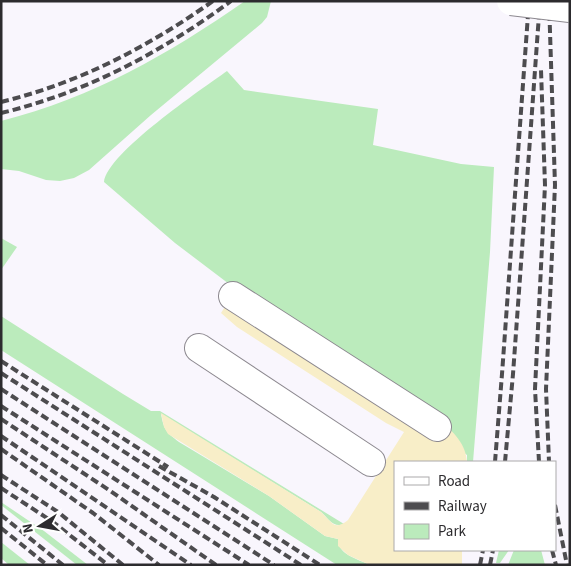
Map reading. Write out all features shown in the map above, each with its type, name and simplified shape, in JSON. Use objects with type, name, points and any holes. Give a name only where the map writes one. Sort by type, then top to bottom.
[{"type":"street","points":[[511,1],[570,8]]},
{"type":"street","points":[[233,296],[437,427]]},
{"type":"street","points":[[199,348],[371,462]]},
{"type":"green space","points":[[245,1],[271,1],[267,17],[262,23],[151,115],[89,170],[74,178],[60,181],[46,180],[19,171],[1,169],[1,121],[67,100],[99,87],[187,39]]},
{"type":"green space","points":[[227,71],[244,90],[378,109],[373,145],[461,164],[494,167],[490,252],[473,461],[467,461],[467,455],[237,290],[175,243],[104,182],[109,170],[121,155],[157,122]]},
{"type":"green space","points":[[1,238],[17,247],[1,270]]},
{"type":"green space","points":[[1,316],[151,411],[160,411],[344,524],[334,524],[321,512],[161,414],[166,430],[179,442],[269,496],[325,536],[338,539],[341,549],[345,553],[370,565],[337,565],[1,350]]},
{"type":"green space","points":[[1,502],[44,531],[88,565],[77,565],[1,505]]},
{"type":"green space","points":[[1,542],[30,565],[9,565],[1,558]]},
{"type":"green space","points":[[499,551],[508,551],[500,563],[496,563]]},
{"type":"green space","points":[[514,551],[541,551],[545,565],[508,565]]},
{"type":"sand","points":[[228,302],[440,421],[454,434],[462,444],[467,461],[394,461],[394,551],[462,551],[462,565],[370,565],[348,555],[338,546],[338,539],[325,536],[269,496],[168,434],[164,427],[161,413],[321,512],[334,524],[340,525],[348,520],[404,432],[386,423],[237,327],[221,313]]},
{"type":"railway","points":[[1,102],[58,85],[112,62],[163,34],[213,1]]},
{"type":"railway","points":[[1,113],[63,94],[122,69],[178,37],[231,1]]},
{"type":"railway","points":[[495,461],[529,1]]},
{"type":"railway","points":[[505,461],[540,1]]},
{"type":"railway","points":[[549,1],[555,185],[546,389],[549,461]]},
{"type":"railway","points":[[539,461],[535,389],[545,185],[541,70]]},
{"type":"railway","points":[[1,361],[168,467]]},
{"type":"railway","points":[[1,373],[301,565]]},
{"type":"railway","points":[[1,389],[274,565]]},
{"type":"railway","points":[[1,406],[249,565]]},
{"type":"railway","points":[[1,419],[109,490],[216,565]]},
{"type":"railway","points":[[1,436],[191,565]]},
{"type":"railway","points":[[1,449],[93,513],[159,565]]},
{"type":"railway","points":[[159,466],[214,497],[320,565]]},
{"type":"railway","points":[[1,475],[58,512],[123,565]]},
{"type":"railway","points":[[1,488],[53,522],[108,565]]},
{"type":"railway","points":[[556,510],[567,565]]},
{"type":"railway","points":[[1,515],[63,565]]},
{"type":"railway","points":[[1,528],[47,565]]},
{"type":"railway","points":[[480,565],[483,551]]},
{"type":"railway","points":[[490,565],[493,551]]},
{"type":"railway","points":[[552,551],[556,565]]}]
